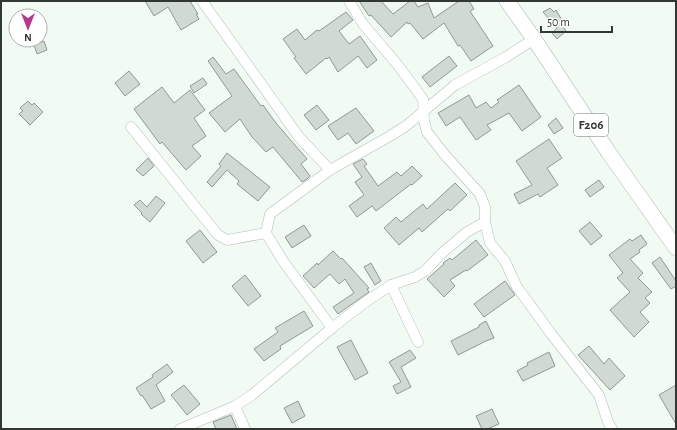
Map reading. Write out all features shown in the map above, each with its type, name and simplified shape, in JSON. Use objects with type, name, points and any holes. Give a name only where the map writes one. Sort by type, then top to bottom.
[{"type":"main road","name":"F206","points":[[507,1],[534,39],[609,153],[676,248]]},
{"type":"street","points":[[202,1],[299,137],[330,170]]},
{"type":"street","points":[[349,1],[363,24],[398,64],[423,99],[423,112],[427,132],[445,155],[480,194],[485,207],[485,222],[490,243],[505,261],[517,287],[599,395],[608,422],[612,429]]},
{"type":"street","points":[[332,328],[283,261],[266,233],[270,214],[330,170],[406,126],[455,85],[506,57],[534,39]]},
{"type":"street","points":[[131,127],[218,235],[227,240],[266,233]]},
{"type":"street","points":[[180,429],[235,406],[252,395],[364,303],[391,285],[415,277],[462,237],[485,222]]},
{"type":"street","points":[[391,285],[418,342]]},
{"type":"street","points":[[235,406],[245,429]]},
{"type":"building","points":[[145,1],[190,1],[198,14],[196,14],[199,19],[181,30],[168,7],[154,16]]},
{"type":"building","points":[[359,1],[381,1],[393,14],[410,1],[414,1],[418,7],[428,3],[434,18],[459,1],[469,1],[474,9],[470,11],[493,46],[471,61],[460,45],[458,46],[444,23],[423,39],[410,23],[408,24],[407,22],[391,37],[371,15],[369,16]]},
{"type":"building","points":[[550,8],[554,12],[556,10],[563,22],[561,24],[566,31],[557,39],[552,33],[557,28],[543,12]]},
{"type":"building","points":[[346,12],[353,20],[339,31],[349,44],[360,36],[377,60],[367,68],[358,56],[338,72],[329,57],[306,74],[294,58],[296,57],[283,39],[297,29],[305,40],[317,30],[319,31]]},
{"type":"building","points":[[35,48],[46,48],[47,50],[37,54]]},
{"type":"building","points":[[449,56],[457,66],[430,87],[422,77]]},
{"type":"building","points":[[213,57],[226,74],[234,69],[261,106],[263,105],[276,123],[307,159],[301,164],[310,176],[307,179],[302,182],[273,147],[266,152],[252,137],[240,119],[225,132],[209,113],[232,96],[208,61]]},
{"type":"building","points":[[129,71],[140,84],[125,96],[115,83]]},
{"type":"building","points":[[203,78],[207,84],[194,93],[190,86]]},
{"type":"building","points":[[519,85],[541,117],[522,131],[509,113],[487,125],[491,130],[476,140],[460,117],[446,126],[438,113],[469,95],[476,108],[486,102],[491,108],[499,102],[497,100]]},
{"type":"building","points":[[162,87],[174,103],[190,90],[205,110],[194,118],[206,136],[192,146],[201,156],[186,170],[162,142],[160,144],[134,109]]},
{"type":"building","points":[[28,101],[32,105],[34,103],[43,112],[30,125],[19,114],[23,111],[20,108]]},
{"type":"building","points":[[317,105],[329,120],[316,130],[304,115]]},
{"type":"building","points":[[356,108],[374,131],[356,144],[348,133],[338,140],[328,126]]},
{"type":"building","points":[[556,118],[563,128],[554,134],[548,125]]},
{"type":"building","points":[[549,139],[562,158],[547,168],[558,185],[540,197],[538,194],[519,204],[514,194],[532,185],[516,161]]},
{"type":"building","points":[[227,153],[270,187],[258,201],[237,184],[239,181],[227,170],[212,187],[207,182],[221,166],[219,164]]},
{"type":"building","points":[[148,158],[154,166],[143,176],[136,170]]},
{"type":"building","points":[[363,159],[367,164],[364,166],[378,186],[397,172],[401,176],[412,166],[422,176],[376,211],[372,206],[357,217],[349,206],[364,195],[355,182],[362,177],[353,164]]},
{"type":"building","points":[[599,180],[604,187],[590,197],[585,190]]},
{"type":"building","points":[[455,183],[467,195],[450,211],[448,209],[422,232],[419,228],[399,245],[384,228],[396,217],[401,222],[423,204],[427,209]]},
{"type":"building","points":[[156,196],[165,203],[150,222],[134,205],[140,200],[147,207]]},
{"type":"building","points":[[590,222],[602,236],[591,245],[579,231]]},
{"type":"building","points":[[304,225],[311,236],[292,248],[285,237]]},
{"type":"building","points":[[200,230],[217,252],[203,263],[186,241]]},
{"type":"building","points":[[641,235],[647,244],[639,250],[640,252],[630,259],[643,273],[638,278],[652,292],[645,298],[650,303],[640,312],[649,322],[634,337],[610,310],[630,292],[617,278],[623,273],[609,255],[630,239],[632,241]]},
{"type":"building","points":[[476,240],[488,255],[467,271],[466,270],[450,280],[455,286],[444,297],[427,279],[444,264],[443,263],[450,258],[452,260]]},
{"type":"building","points":[[333,251],[341,259],[342,258],[369,288],[367,289],[369,292],[338,314],[333,307],[354,293],[345,279],[339,284],[330,274],[314,288],[303,276]]},
{"type":"building","points":[[660,257],[676,281],[676,286],[671,289],[652,263]]},
{"type":"building","points":[[371,263],[381,281],[375,285],[364,267]]},
{"type":"building","points":[[245,275],[261,296],[248,306],[232,286]]},
{"type":"building","points":[[505,281],[515,295],[484,317],[474,304]]},
{"type":"building","points":[[304,311],[313,326],[280,346],[281,349],[264,361],[254,349],[278,332],[275,328]]},
{"type":"building","points":[[486,321],[494,338],[458,355],[451,341],[479,327],[479,325]]},
{"type":"building","points":[[351,340],[368,373],[355,380],[337,347]]},
{"type":"building","points":[[589,346],[604,364],[609,358],[625,376],[610,390],[578,355]]},
{"type":"building","points":[[410,350],[416,358],[401,367],[411,387],[397,394],[393,386],[401,382],[389,362]]},
{"type":"building","points":[[549,352],[555,366],[523,381],[517,371],[528,365],[527,363]]},
{"type":"building","points":[[167,364],[173,372],[156,385],[165,401],[151,409],[136,388],[153,377],[152,375]]},
{"type":"building","points":[[184,385],[200,404],[187,415],[171,395]]},
{"type":"building","points":[[676,385],[676,424],[659,395]]},
{"type":"building","points":[[298,401],[305,416],[292,423],[284,408]]},
{"type":"building","points":[[492,409],[499,424],[487,429],[482,429],[476,416]]},
{"type":"building","points":[[231,415],[237,429],[216,429],[213,422]]}]
